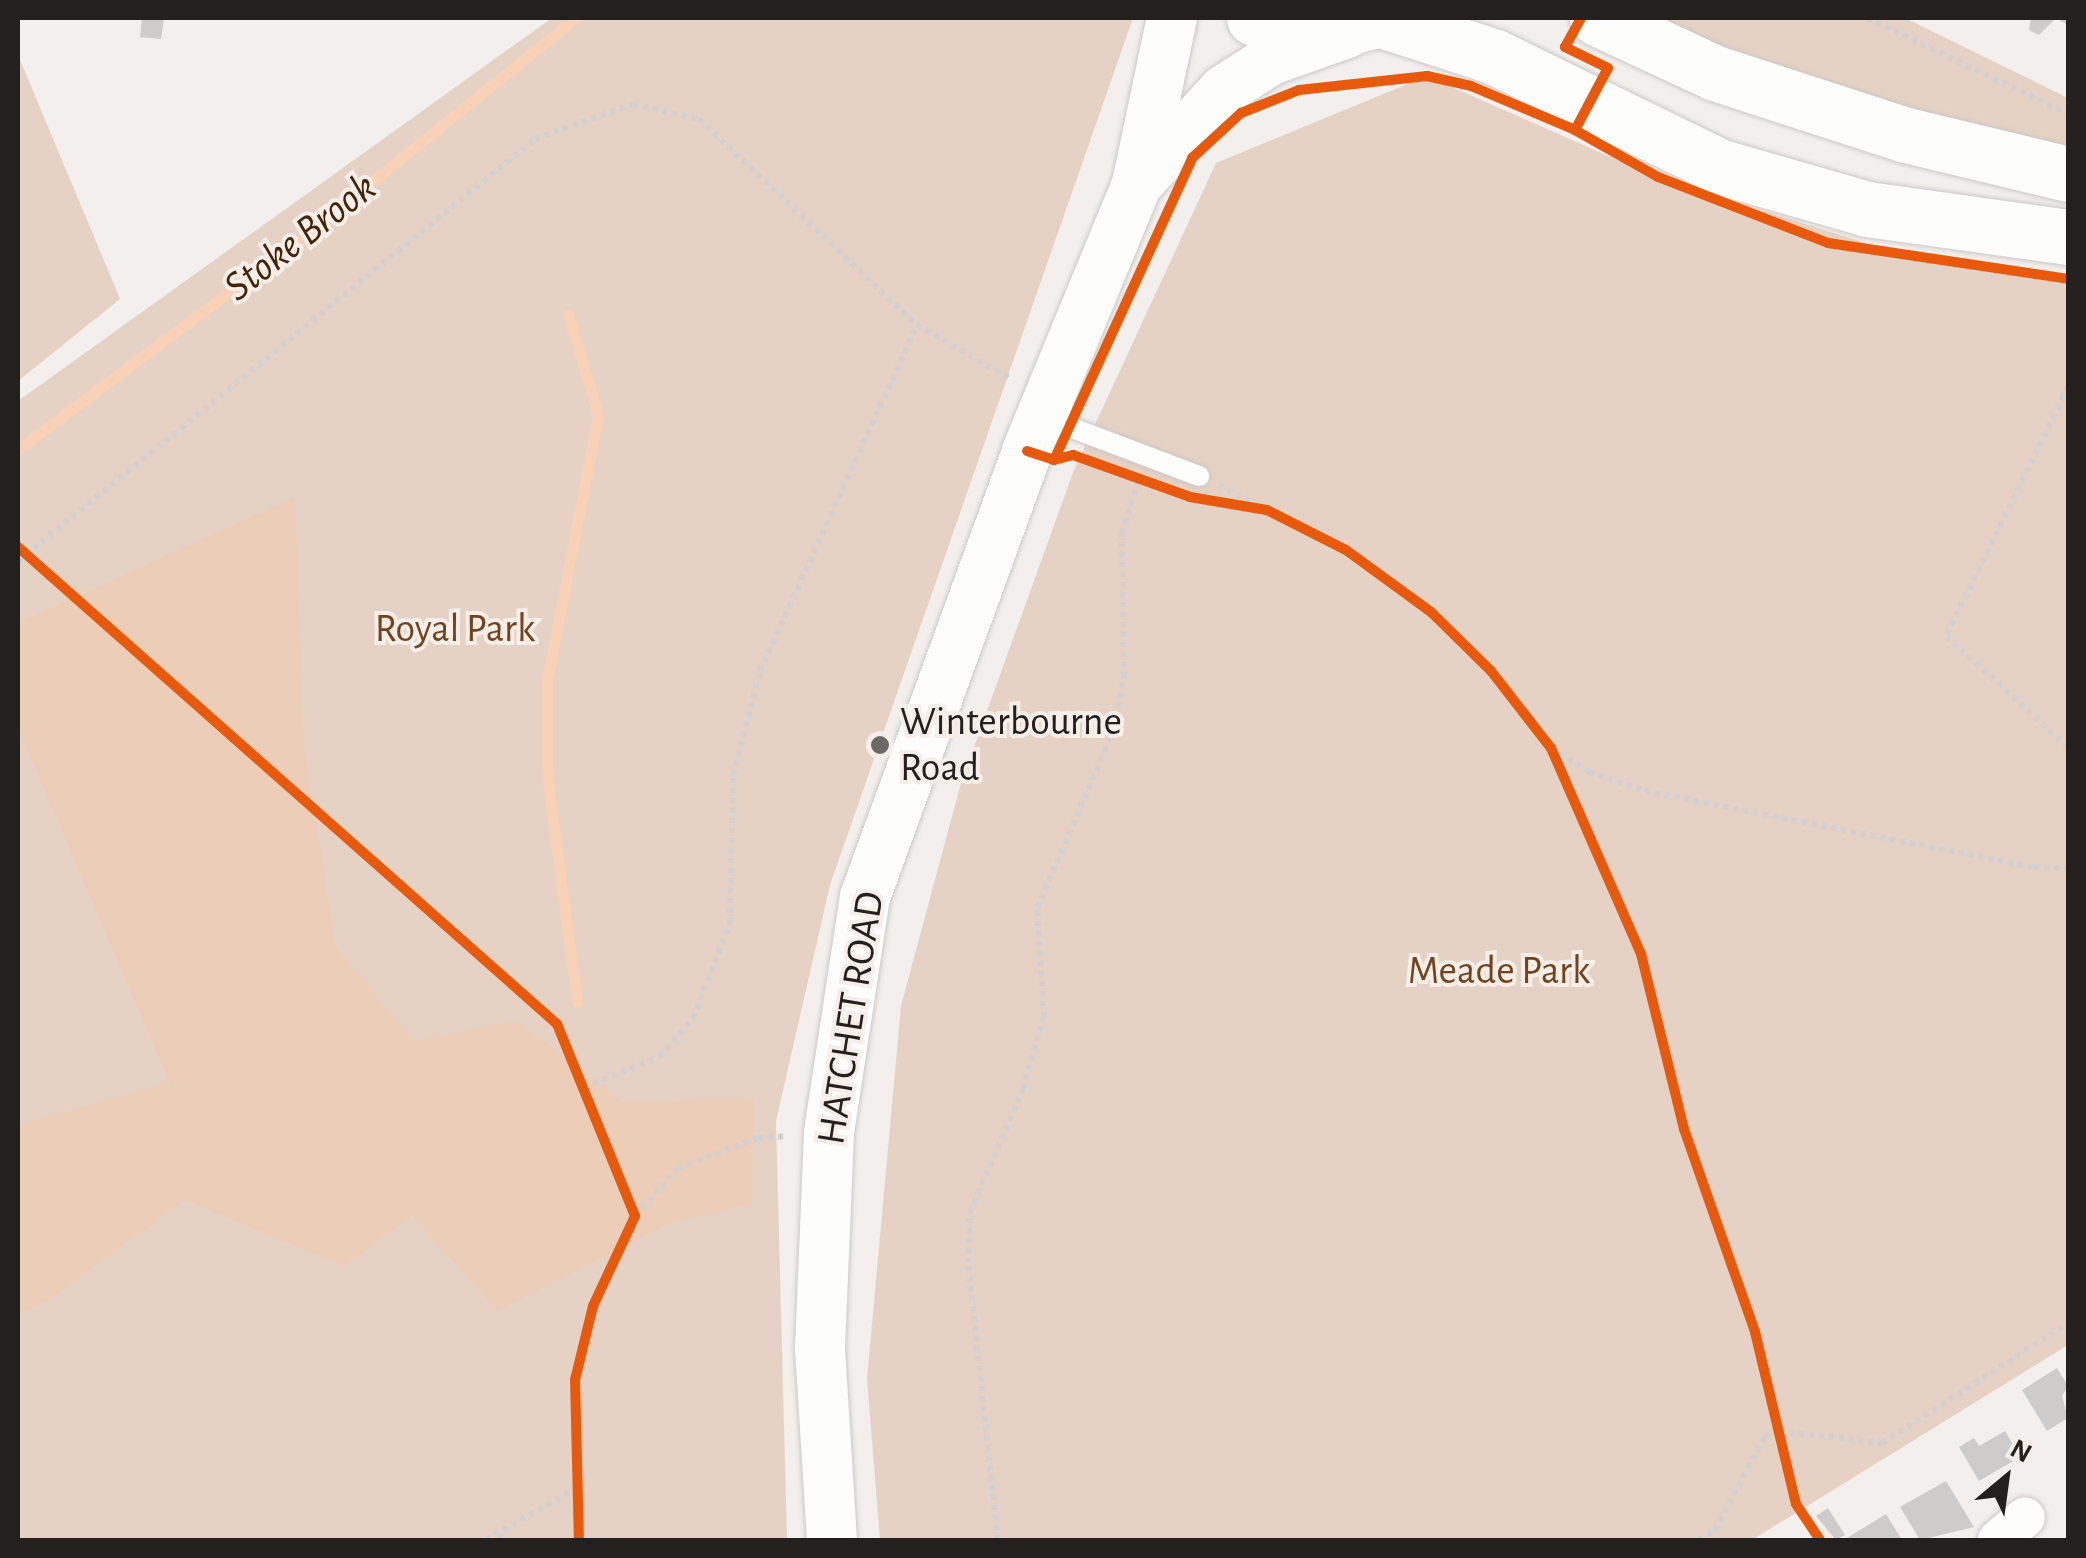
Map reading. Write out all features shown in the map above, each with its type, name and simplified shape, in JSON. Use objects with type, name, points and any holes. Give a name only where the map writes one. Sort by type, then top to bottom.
[{"type":"main road","points":[[1254,18],[1317,34],[1374,22],[1495,57],[1721,167],[1867,209],[2068,236]]},
{"type":"main road","points":[[1597,18],[1715,73],[1906,135],[2068,174]]},
{"type":"street","name":"HATCHET ROAD","points":[[832,1540],[820,1348],[829,1132],[865,897],[1033,401],[1138,184],[1172,18]]},
{"type":"street","name":"HATCHET ROAD","points":[[1138,184],[1224,90],[1271,60],[1374,22]]},
{"type":"lane","points":[[1033,401],[1200,476]]},
{"type":"path","points":[[1867,18],[2068,114]]},
{"type":"path","points":[[40,569],[20,555],[535,139],[633,104],[699,119],[917,325],[1033,401]]},
{"type":"path","points":[[584,1087],[660,1057],[693,1018],[730,924],[733,774],[760,670],[917,325]]},
{"type":"path","points":[[2068,387],[1946,636],[2068,747]]},
{"type":"path","points":[[1123,473],[1156,485]]},
{"type":"path","points":[[1200,476],[1283,518]]},
{"type":"path","points":[[998,1540],[968,1263],[970,1212],[1023,1090],[1044,1016],[1036,908],[1115,728],[1124,677],[1122,533],[1139,479]]},
{"type":"path","points":[[1212,501],[1267,510]]},
{"type":"path","points":[[1539,733],[1558,765]]},
{"type":"path","points":[[1551,748],[1589,772],[1645,792],[2034,867],[2068,868]]},
{"type":"path","points":[[577,1071],[591,1105]]},
{"type":"path","points":[[627,1234],[635,1216],[678,1168],[758,1138],[829,1132]]},
{"type":"path","points":[[628,1198],[635,1216]]},
{"type":"path","points":[[1699,1540],[1715,1530],[1764,1438],[1778,1430],[1882,1444],[2068,1324]]},
{"type":"path","points":[[1775,1414],[1782,1444]]},
{"type":"path","points":[[575,1470],[576,1506]]},
{"type":"path","points":[[486,1540],[575,1488]]},
{"type":"path","points":[[499,1534],[510,1540]]},
{"type":"green space","name":"Royal Park","points":[[552,18],[1133,18],[830,885],[776,1121],[787,1540],[18,1540],[18,401]]},
{"type":"green space","points":[[1648,18],[1905,18],[2068,98],[2068,155],[1784,75]]},
{"type":"green space","points":[[18,55],[120,299],[18,381]]},
{"type":"green space","name":"Meade Park","points":[[1427,76],[1658,178],[1898,253],[2068,280],[2068,1345],[1752,1540],[880,1540],[867,1379],[901,1006],[961,783],[1074,470],[1216,163]]},
{"type":"shaded area","points":[[295,497],[304,746],[336,947],[414,1041],[517,1021],[624,1103],[753,1099],[752,1204],[675,1221],[497,1311],[412,1216],[344,1266],[185,1200],[47,1301],[18,1315],[18,1125],[170,1083],[18,728],[18,623]]},
{"type":"building","points":[[142,18],[164,18],[161,39],[140,37]]},
{"type":"building","points":[[2031,18],[2056,18],[2039,35],[2029,30]]},
{"type":"building","points":[[2057,1368],[2068,1386],[2062,1396],[2068,1418],[2047,1431],[2022,1390]]},
{"type":"building","points":[[2005,1431],[2020,1457],[1979,1481],[1959,1447],[1974,1438],[1979,1446]]},
{"type":"building","points":[[1946,1481],[1974,1527],[1920,1540],[1900,1507]]},
{"type":"building","points":[[1828,1508],[1845,1535],[1836,1540],[1816,1516]]},
{"type":"building","points":[[1886,1514],[1902,1540],[1847,1538]]},
{"type":"waterway","name":"Stoke Brook","points":[[18,449],[302,238],[576,18]]},
{"type":"waterway","points":[[568,314],[598,415],[547,680],[547,776],[577,1002]]},
{"type":"cycle path","points":[[1575,130],[1608,68],[1565,47],[1581,18]]},
{"type":"cycle path","points":[[1054,460],[1192,158],[1241,113],[1299,90],[1427,76],[1471,86],[1575,130],[1658,177],[1828,243],[2068,279]]},
{"type":"cycle path","points":[[1027,451],[1054,460],[1073,455],[1190,497],[1267,510],[1346,550],[1431,612],[1491,671],[1551,748],[1641,954],[1684,1129],[1755,1332],[1796,1504],[1820,1540]]},
{"type":"cycle path","points":[[18,547],[557,1024],[635,1216],[593,1306],[575,1380],[579,1540]]},
{"type":"place","name":"Winterbourne Road","points":[[880,745]]}]
